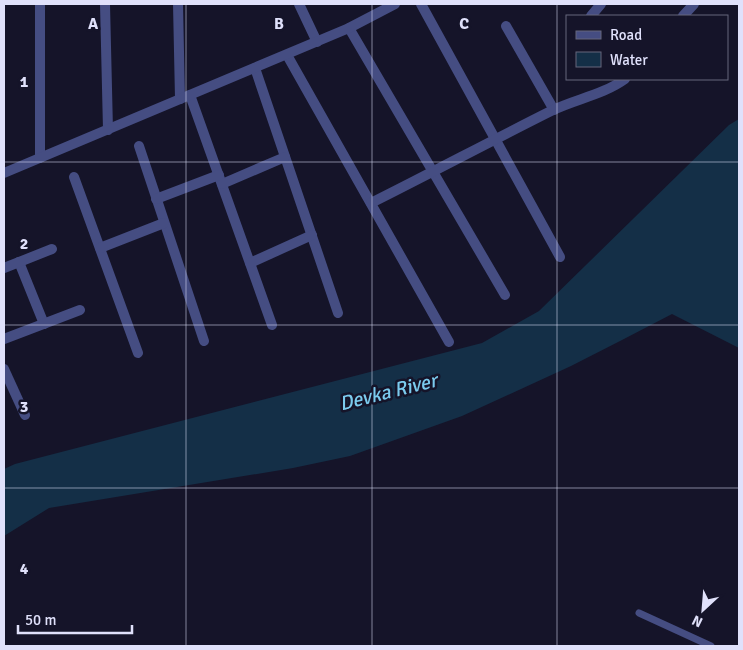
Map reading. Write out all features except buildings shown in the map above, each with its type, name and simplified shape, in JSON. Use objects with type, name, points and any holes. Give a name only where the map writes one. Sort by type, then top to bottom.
[{"type":"street","points":[[40,4],[40,158]]},
{"type":"street","points":[[105,4],[108,130]]},
{"type":"street","points":[[178,4],[180,99]]},
{"type":"street","points":[[299,4],[317,42]]},
{"type":"street","points":[[4,174],[317,42],[396,4]]},
{"type":"street","points":[[421,4],[560,257]]},
{"type":"street","points":[[592,15],[601,4]]},
{"type":"street","points":[[684,15],[694,4]]},
{"type":"street","points":[[506,26],[554,110]]},
{"type":"street","points":[[349,28],[505,295]]},
{"type":"street","points":[[287,55],[449,342]]},
{"type":"street","points":[[255,68],[338,313]]},
{"type":"street","points":[[371,203],[554,110],[618,84],[623,80]]},
{"type":"street","points":[[190,95],[272,325]]},
{"type":"street","points":[[139,146],[204,341]]},
{"type":"street","points":[[156,199],[220,180],[285,157]]},
{"type":"street","points":[[74,177],[138,353]]},
{"type":"street","points":[[100,248],[164,223]]},
{"type":"street","points":[[250,263],[312,235]]},
{"type":"street","points":[[4,268],[52,249]]},
{"type":"street","points":[[19,262],[44,324]]},
{"type":"street","points":[[4,339],[80,310]]},
{"type":"street","points":[[4,369],[25,415]]},
{"type":"lane","points":[[638,613],[711,646]]},
{"type":"water","name":"Devka River","points":[[739,119],[739,348],[672,314],[571,366],[462,416],[350,456],[293,468],[49,508],[4,536],[4,469],[15,464],[482,343],[539,311],[729,125]]}]
